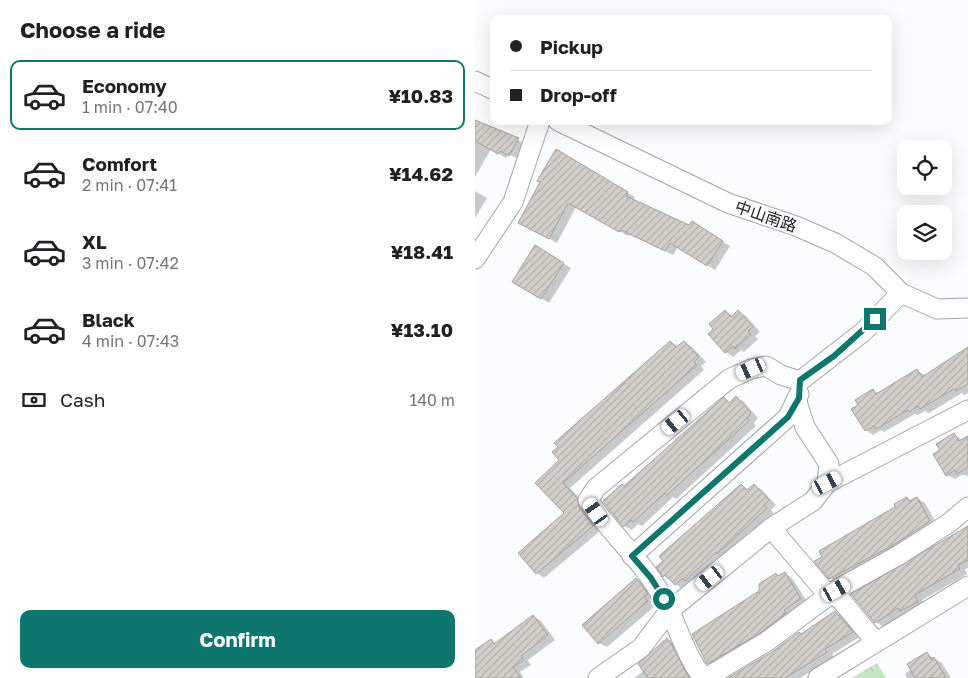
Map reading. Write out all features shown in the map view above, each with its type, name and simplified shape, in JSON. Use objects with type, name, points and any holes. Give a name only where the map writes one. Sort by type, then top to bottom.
[{"type":"street","points":[[475,81],[490,88]]},
{"type":"street","points":[[475,259],[513,202],[539,125]]},
{"type":"street","name":"中山南路","points":[[566,125],[728,203],[796,226],[835,243],[874,266],[901,293],[937,309],[968,308]]},
{"type":"street","points":[[632,556],[788,417],[797,402],[800,380],[863,332],[901,293]]},
{"type":"street","points":[[800,380],[781,375],[766,366],[751,369],[729,379],[596,488],[588,500],[605,524],[651,578],[669,611],[691,663],[704,678],[766,642],[832,595],[836,590],[949,523],[968,508]]},
{"type":"street","points":[[797,402],[805,427],[829,464],[827,483]]},
{"type":"street","points":[[598,678],[641,648],[669,611],[771,528],[813,501],[827,483],[968,410]]},
{"type":"street","points":[[771,528],[823,589],[841,600],[875,642]]},
{"type":"street","points":[[818,678],[968,586]]},
{"type":"green space","points":[[877,663],[886,678],[852,678]]},
{"type":"building","points":[[475,120],[519,138],[509,156],[500,151],[498,154],[475,141]]},
{"type":"building","points":[[556,149],[628,192],[626,196],[689,225],[692,221],[723,241],[707,266],[670,243],[665,251],[621,230],[619,232],[568,203],[549,239],[518,223],[540,182],[537,181]]},
{"type":"building","points":[[535,245],[564,263],[541,299],[512,282]]},
{"type":"building","points":[[725,310],[731,317],[738,310],[753,327],[748,331],[751,334],[735,349],[733,346],[725,353],[708,334],[713,329],[709,324]]},
{"type":"building","points":[[670,341],[676,347],[684,341],[699,357],[694,362],[697,365],[563,483],[577,498],[579,507],[593,526],[536,574],[518,553],[564,513],[535,483],[559,460],[552,452],[558,447],[554,443]]},
{"type":"building","points":[[968,347],[968,384],[956,391],[954,389],[920,409],[918,406],[909,412],[908,410],[876,429],[874,426],[865,431],[851,409],[858,405],[855,400],[873,389],[876,394],[917,369],[922,377]]},
{"type":"building","points":[[736,396],[751,413],[747,418],[749,421],[667,495],[665,493],[633,522],[631,520],[623,527],[603,501],[622,484],[624,486],[724,397],[729,403]]},
{"type":"building","points":[[954,433],[959,441],[968,436],[968,467],[957,474],[955,470],[946,476],[933,454],[940,450],[936,444]]},
{"type":"building","points":[[741,484],[747,490],[754,484],[769,500],[764,505],[767,508],[685,581],[682,578],[675,585],[665,575],[663,577],[656,567],[663,561],[659,556]]},
{"type":"building","points":[[907,497],[909,501],[917,497],[930,521],[893,545],[829,579],[814,561],[822,557],[819,551],[895,507],[894,504]]},
{"type":"building","points":[[968,526],[968,560],[958,565],[960,569],[915,596],[918,602],[900,611],[898,608],[875,623],[851,594]]},
{"type":"building","points":[[785,572],[801,599],[784,610],[786,613],[760,633],[707,664],[692,634],[759,591],[759,584],[776,573],[778,576]]},
{"type":"building","points":[[636,578],[648,594],[644,598],[648,601],[598,644],[582,625]]},
{"type":"building","points":[[835,611],[853,632],[825,649],[827,652],[785,678],[728,678],[772,652],[799,632],[801,634]]},
{"type":"building","points":[[533,615],[548,635],[521,656],[524,660],[513,667],[521,678],[475,678],[475,650],[491,639],[494,644]]},
{"type":"building","points":[[667,638],[689,678],[648,678],[638,664]]},
{"type":"building","points":[[927,652],[931,659],[934,657],[946,678],[915,678],[907,664]]},
{"type":"route","points":[[664,599],[651,578],[632,556],[788,417],[799,398],[800,380],[834,356],[863,332],[875,319]]}]
